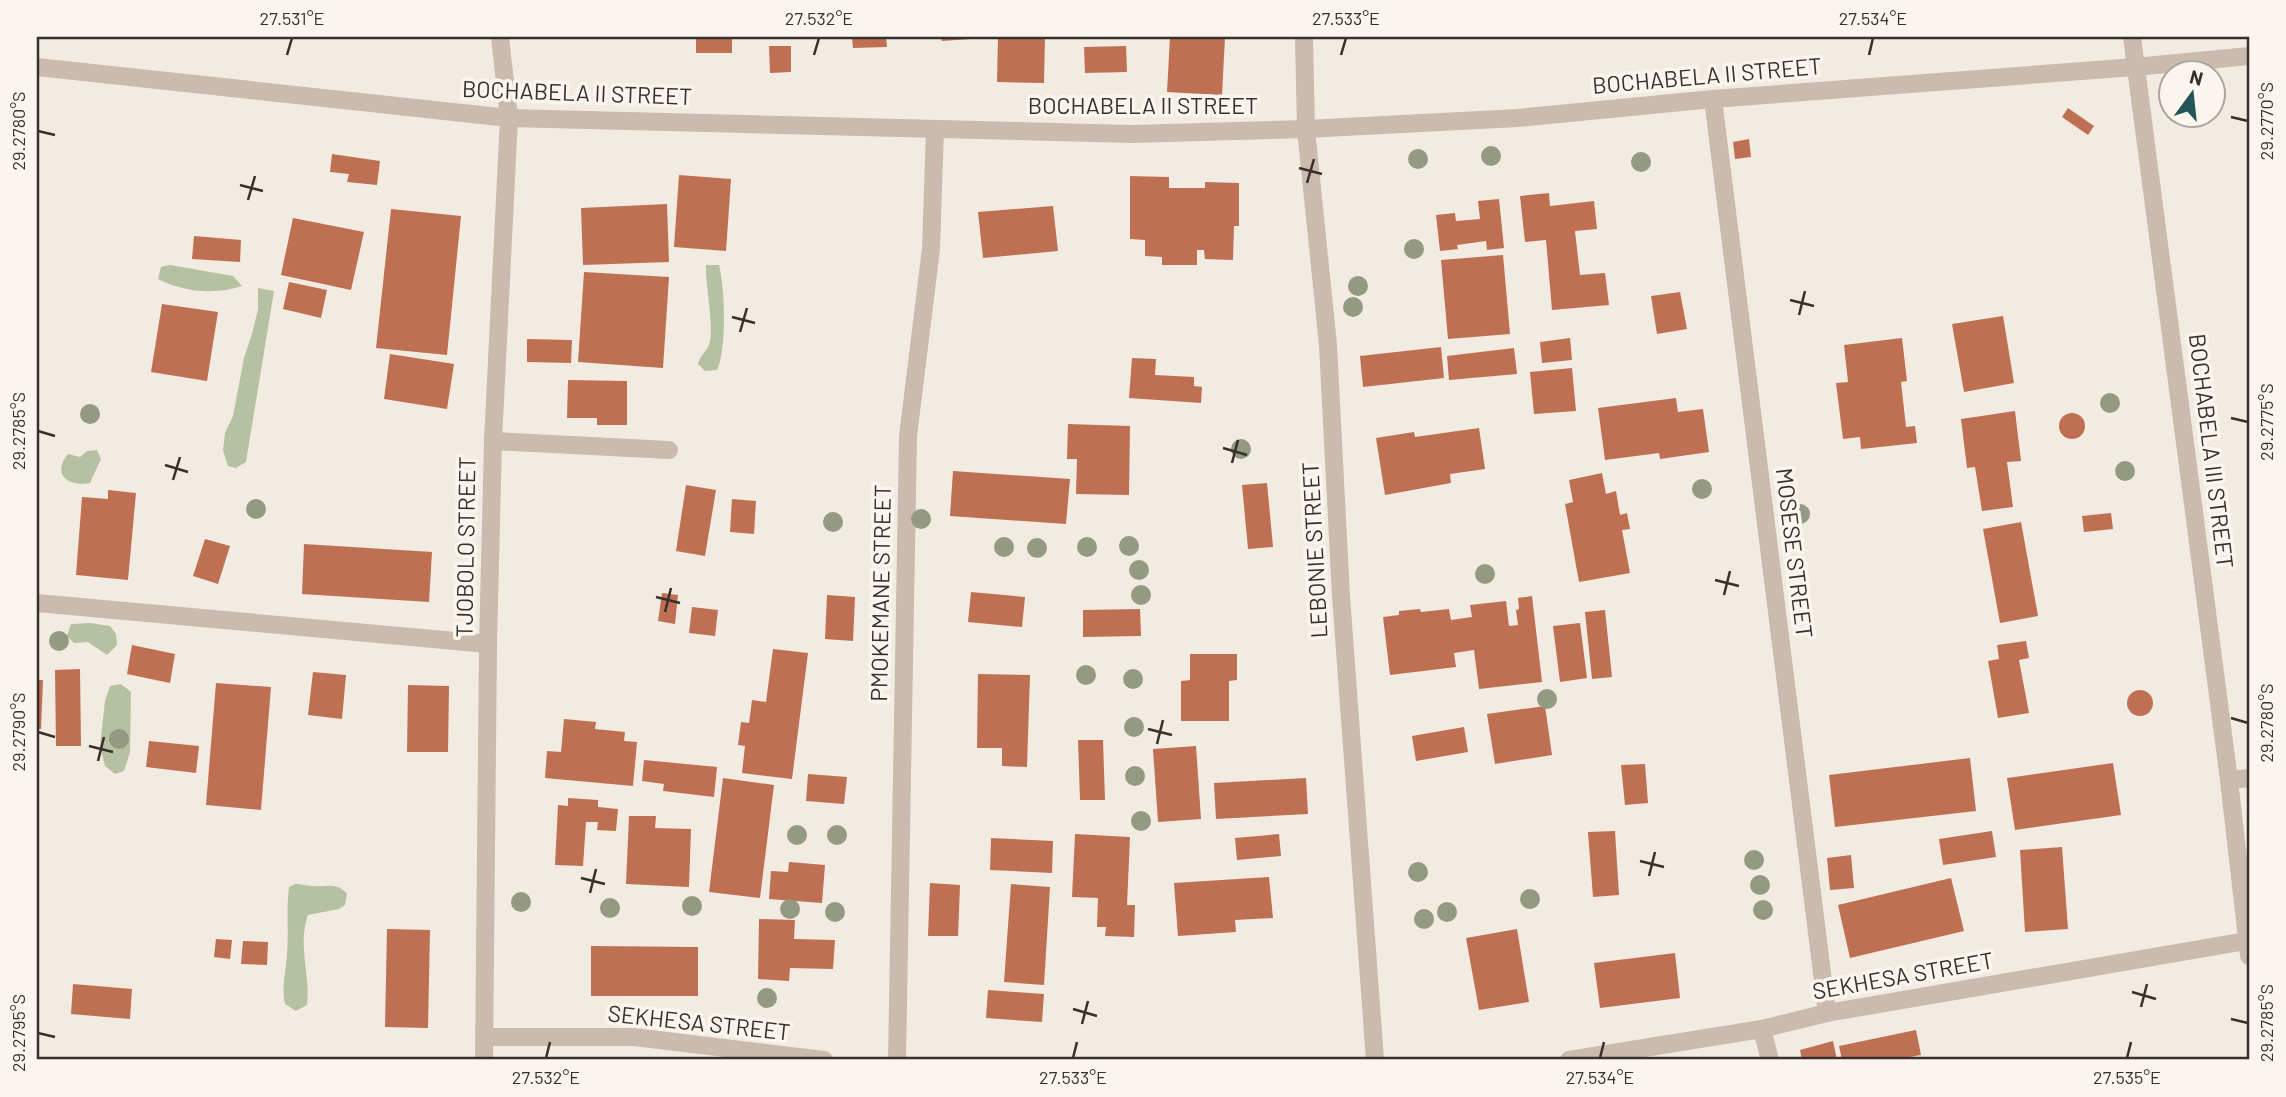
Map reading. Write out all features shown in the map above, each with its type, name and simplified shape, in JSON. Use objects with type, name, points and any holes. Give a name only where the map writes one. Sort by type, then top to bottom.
[{"type":"street","name":"TJOBOLO STREET","points":[[484,1060],[493,441],[509,118],[500,37]]},
{"type":"street","name":"LEBONIE STREET","points":[[1304,37],[1306,130],[1328,345],[1341,596],[1375,1060]]},
{"type":"street","name":"BOCHABELA III STREET","points":[[2132,37],[2230,780],[2248,949]]},
{"type":"street","name":"BOCHABELA II STREET","points":[[37,67],[509,118],[1132,134],[1306,130],[1518,118],[1713,99],[2249,56]]},
{"type":"street","name":"MOSESE STREET","points":[[1713,99],[1827,1013]]},
{"type":"street","name":"PMOKEMANE STREET","points":[[897,1060],[908,436],[931,249],[935,129]]},
{"type":"street","points":[[493,441],[670,450]]},
{"type":"street","points":[[37,603],[488,644]]},
{"type":"street","points":[[2230,780],[2249,778]]},
{"type":"street","name":"SEKHESA STREET","points":[[1569,1060],[1762,1029],[1827,1013],[2248,949]]},
{"type":"street","points":[[1762,1029],[1770,1060]]},
{"type":"street","name":"SEKHESA STREET","points":[[485,1037],[634,1037],[824,1060]]},
{"type":"green space","points":[[170,265],[233,276],[242,286],[221,291],[178,287],[158,279],[161,267]]},
{"type":"green space","points":[[706,265],[719,265],[724,319],[717,370],[705,371],[698,364],[711,338]]},
{"type":"green space","points":[[258,288],[274,291],[246,462],[236,468],[228,466],[223,450],[225,433],[233,416],[244,358],[258,309]]},
{"type":"green space","points":[[97,450],[101,459],[90,483],[75,483],[65,478],[61,468],[68,454],[80,457],[87,451]]},
{"type":"green space","points":[[71,624],[110,626],[116,634],[117,645],[107,655],[88,642],[74,643],[67,636]]},
{"type":"green space","points":[[121,684],[131,692],[130,752],[124,771],[115,774],[105,766],[100,746],[105,701],[110,686]]},
{"type":"green space","points":[[295,884],[336,886],[347,894],[345,905],[339,909],[308,915],[304,938],[307,1005],[296,1011],[285,1004],[283,992],[288,946],[289,887]]},
{"type":"building","points":[[696,37],[732,37],[732,53],[696,53]]},
{"type":"building","points":[[852,37],[886,37],[887,47],[853,48]]},
{"type":"building","points":[[941,37],[971,37],[971,39],[942,41]]},
{"type":"building","points":[[998,37],[1045,37],[1044,83],[997,82]]},
{"type":"building","points":[[1170,37],[1225,37],[1222,95],[1167,92]]},
{"type":"building","points":[[769,46],[791,46],[791,72],[770,73]]},
{"type":"building","points":[[1126,46],[1127,72],[1085,73],[1084,47]]},
{"type":"building","points":[[2068,108],[2094,126],[2088,135],[2062,117]]},
{"type":"building","points":[[1749,139],[1751,157],[1735,159],[1733,142]]},
{"type":"building","points":[[332,154],[380,161],[377,185],[347,182],[349,174],[330,172]]},
{"type":"building","points":[[679,175],[731,179],[726,251],[674,247]]},
{"type":"building","points":[[1130,176],[1169,177],[1169,188],[1205,188],[1205,182],[1239,183],[1239,226],[1234,226],[1233,260],[1205,259],[1204,250],[1197,250],[1197,265],[1162,265],[1162,257],[1145,256],[1145,240],[1130,239]]},
{"type":"building","points":[[1549,193],[1550,206],[1594,201],[1597,229],[1575,231],[1580,275],[1605,273],[1609,305],[1552,310],[1546,240],[1525,242],[1520,196]]},
{"type":"building","points":[[1499,199],[1504,248],[1487,250],[1486,241],[1457,245],[1458,249],[1440,251],[1436,215],[1455,213],[1456,221],[1480,219],[1478,201]]},
{"type":"building","points":[[667,204],[669,262],[583,265],[581,208]]},
{"type":"building","points":[[1053,206],[1058,251],[983,258],[978,212]]},
{"type":"building","points":[[391,209],[461,216],[447,355],[376,348]]},
{"type":"building","points":[[293,218],[364,232],[351,290],[281,275]]},
{"type":"building","points":[[194,236],[241,240],[240,262],[192,259]]},
{"type":"building","points":[[1503,255],[1510,334],[1448,339],[1441,260]]},
{"type":"building","points":[[584,272],[669,277],[663,368],[578,362]]},
{"type":"building","points":[[289,282],[327,290],[321,318],[283,309]]},
{"type":"building","points":[[1680,292],[1687,329],[1657,334],[1651,296]]},
{"type":"building","points":[[162,304],[218,312],[207,381],[151,372]]},
{"type":"building","points":[[2003,316],[2014,383],[1964,392],[1952,324]]},
{"type":"building","points":[[1570,338],[1572,360],[1542,363],[1540,342]]},
{"type":"building","points":[[1902,338],[1907,381],[1901,382],[1906,427],[1915,426],[1917,443],[1861,449],[1860,437],[1843,439],[1836,383],[1848,382],[1844,345]]},
{"type":"building","points":[[527,339],[572,340],[571,363],[527,362]]},
{"type":"building","points":[[1441,347],[1444,378],[1363,387],[1360,356]]},
{"type":"building","points":[[1514,348],[1517,374],[1449,380],[1447,356]]},
{"type":"building","points":[[390,354],[454,364],[447,409],[384,399]]},
{"type":"building","points":[[1132,358],[1156,359],[1155,375],[1194,377],[1194,386],[1202,387],[1201,403],[1129,398]]},
{"type":"building","points":[[1572,368],[1576,411],[1534,414],[1530,372]]},
{"type":"building","points":[[568,380],[627,381],[627,425],[597,425],[597,418],[567,418]]},
{"type":"building","points":[[1676,398],[1678,412],[1703,409],[1709,452],[1660,459],[1659,453],[1605,460],[1598,408]]},
{"type":"building","points":[[2015,411],[2021,461],[2007,462],[2013,507],[1982,511],[1975,467],[1967,468],[1961,419]]},
{"type":"building","points":[[2072,413],[2081,417],[2085,426],[2081,435],[2072,439],[2063,435],[2059,426],[2063,417]]},
{"type":"building","points":[[1068,424],[1130,426],[1129,495],[1076,494],[1077,459],[1067,459]]},
{"type":"building","points":[[1479,428],[1485,469],[1450,474],[1451,483],[1385,495],[1376,438],[1414,432],[1415,437]]},
{"type":"building","points":[[953,471],[1070,479],[1066,524],[950,516]]},
{"type":"building","points":[[1602,473],[1606,494],[1616,491],[1620,515],[1627,513],[1630,529],[1622,530],[1630,573],[1579,582],[1565,504],[1573,502],[1569,480]]},
{"type":"building","points":[[1267,483],[1273,547],[1248,549],[1242,485]]},
{"type":"building","points":[[686,485],[716,490],[705,556],[676,551]]},
{"type":"building","points":[[108,490],[136,493],[128,580],[76,575],[82,497],[108,499]]},
{"type":"building","points":[[732,499],[756,501],[754,534],[730,532]]},
{"type":"building","points":[[2111,513],[2113,529],[2084,532],[2082,516]]},
{"type":"building","points":[[2021,522],[2038,616],[2000,623],[1983,529]]},
{"type":"building","points":[[205,539],[230,546],[218,584],[193,576]]},
{"type":"building","points":[[304,544],[432,552],[429,602],[302,594]]},
{"type":"building","points":[[971,592],[1025,597],[1022,627],[968,622]]},
{"type":"building","points":[[662,593],[678,595],[675,624],[658,621]]},
{"type":"building","points":[[827,595],[855,597],[853,641],[825,639]]},
{"type":"building","points":[[1532,596],[1542,682],[1479,689],[1474,650],[1454,653],[1456,667],[1390,675],[1383,617],[1399,615],[1399,611],[1449,609],[1451,620],[1472,617],[1470,605],[1506,601],[1509,626],[1518,625],[1518,598]]},
{"type":"building","points":[[692,607],[718,610],[715,636],[689,633]]},
{"type":"building","points":[[1140,609],[1141,636],[1083,637],[1083,610]]},
{"type":"building","points":[[1605,610],[1612,677],[1592,679],[1585,612]]},
{"type":"building","points":[[1580,623],[1587,678],[1560,682],[1553,626]]},
{"type":"building","points":[[2026,641],[2029,658],[2019,660],[2029,713],[1998,718],[1988,661],[1999,659],[1997,645]]},
{"type":"building","points":[[132,645],[175,654],[170,683],[127,674]]},
{"type":"building","points":[[773,649],[808,653],[792,779],[742,773],[745,746],[738,745],[741,722],[749,723],[752,700],[766,702]]},
{"type":"building","points":[[1190,654],[1237,654],[1237,680],[1229,681],[1229,721],[1181,721],[1181,681],[1190,680]]},
{"type":"building","points":[[80,669],[81,746],[56,746],[55,670]]},
{"type":"building","points":[[313,672],[346,675],[342,719],[308,715]]},
{"type":"building","points":[[978,674],[1030,675],[1027,767],[1002,766],[1002,748],[977,748]]},
{"type":"building","points":[[37,680],[43,680],[41,729],[37,729]]},
{"type":"building","points":[[216,683],[271,687],[261,810],[206,805]]},
{"type":"building","points":[[408,685],[449,686],[448,752],[407,752]]},
{"type":"building","points":[[2140,690],[2149,694],[2153,703],[2149,712],[2140,716],[2131,712],[2127,703],[2131,694]]},
{"type":"building","points":[[1545,706],[1552,755],[1495,764],[1487,714]]},
{"type":"building","points":[[564,719],[596,722],[595,729],[625,732],[624,741],[637,742],[633,786],[545,778],[547,751],[561,752]]},
{"type":"building","points":[[1464,727],[1468,752],[1416,761],[1412,736]]},
{"type":"building","points":[[1078,740],[1103,740],[1105,800],[1080,800]]},
{"type":"building","points":[[149,741],[199,746],[196,773],[146,767]]},
{"type":"building","points":[[1196,746],[1201,819],[1158,822],[1153,749]]},
{"type":"building","points":[[1970,758],[1976,811],[1835,827],[1829,775]]},
{"type":"building","points":[[644,760],[717,767],[714,797],[663,791],[664,784],[642,781]]},
{"type":"building","points":[[2113,763],[2121,815],[2015,830],[2007,778]]},
{"type":"building","points":[[1645,764],[1648,803],[1625,805],[1621,765]]},
{"type":"building","points":[[808,774],[847,777],[844,804],[806,801]]},
{"type":"building","points":[[723,778],[774,785],[760,898],[709,892]]},
{"type":"building","points":[[1306,778],[1308,814],[1216,819],[1214,783]]},
{"type":"building","points":[[568,798],[598,800],[598,807],[618,809],[616,831],[597,830],[598,822],[586,822],[583,866],[555,865],[558,805],[568,806]]},
{"type":"building","points":[[629,816],[656,816],[655,828],[691,829],[689,887],[626,884]]},
{"type":"building","points":[[1615,831],[1619,895],[1593,897],[1588,832]]},
{"type":"building","points":[[1992,831],[1996,857],[1943,865],[1939,839]]},
{"type":"building","points":[[1075,834],[1130,837],[1127,905],[1135,905],[1134,937],[1105,936],[1106,927],[1097,927],[1098,898],[1072,897]]},
{"type":"building","points":[[1279,834],[1281,856],[1237,860],[1235,838]]},
{"type":"building","points":[[991,838],[1053,841],[1052,873],[990,870]]},
{"type":"building","points":[[2062,847],[2068,929],[2025,932],[2020,850]]},
{"type":"building","points":[[1851,855],[1854,888],[1830,890],[1827,858]]},
{"type":"building","points":[[789,862],[825,865],[822,903],[769,899],[771,871],[788,872]]},
{"type":"building","points":[[1269,877],[1273,918],[1235,920],[1236,932],[1178,936],[1174,883]]},
{"type":"building","points":[[1951,878],[1964,931],[1850,958],[1838,905]]},
{"type":"building","points":[[930,883],[960,885],[958,936],[928,936]]},
{"type":"building","points":[[1011,884],[1050,887],[1044,985],[1004,982]]},
{"type":"building","points":[[759,919],[795,920],[794,939],[835,940],[833,969],[790,968],[789,981],[758,979]]},
{"type":"building","points":[[387,929],[430,930],[428,1028],[385,1027]]},
{"type":"building","points":[[1517,929],[1529,1002],[1479,1010],[1466,938]]},
{"type":"building","points":[[216,939],[232,940],[230,959],[214,957]]},
{"type":"building","points":[[243,941],[268,942],[267,965],[241,964]]},
{"type":"building","points":[[591,946],[698,947],[698,996],[591,996]]},
{"type":"building","points":[[1675,953],[1680,998],[1600,1008],[1594,963]]},
{"type":"building","points":[[73,984],[132,989],[130,1019],[71,1014]]},
{"type":"building","points":[[988,990],[1044,994],[1042,1022],[986,1018]]},
{"type":"building","points":[[1916,1030],[1921,1055],[1893,1060],[1842,1060],[1839,1046]]},
{"type":"building","points":[[1833,1041],[1837,1060],[1802,1060],[1800,1050]]}]
